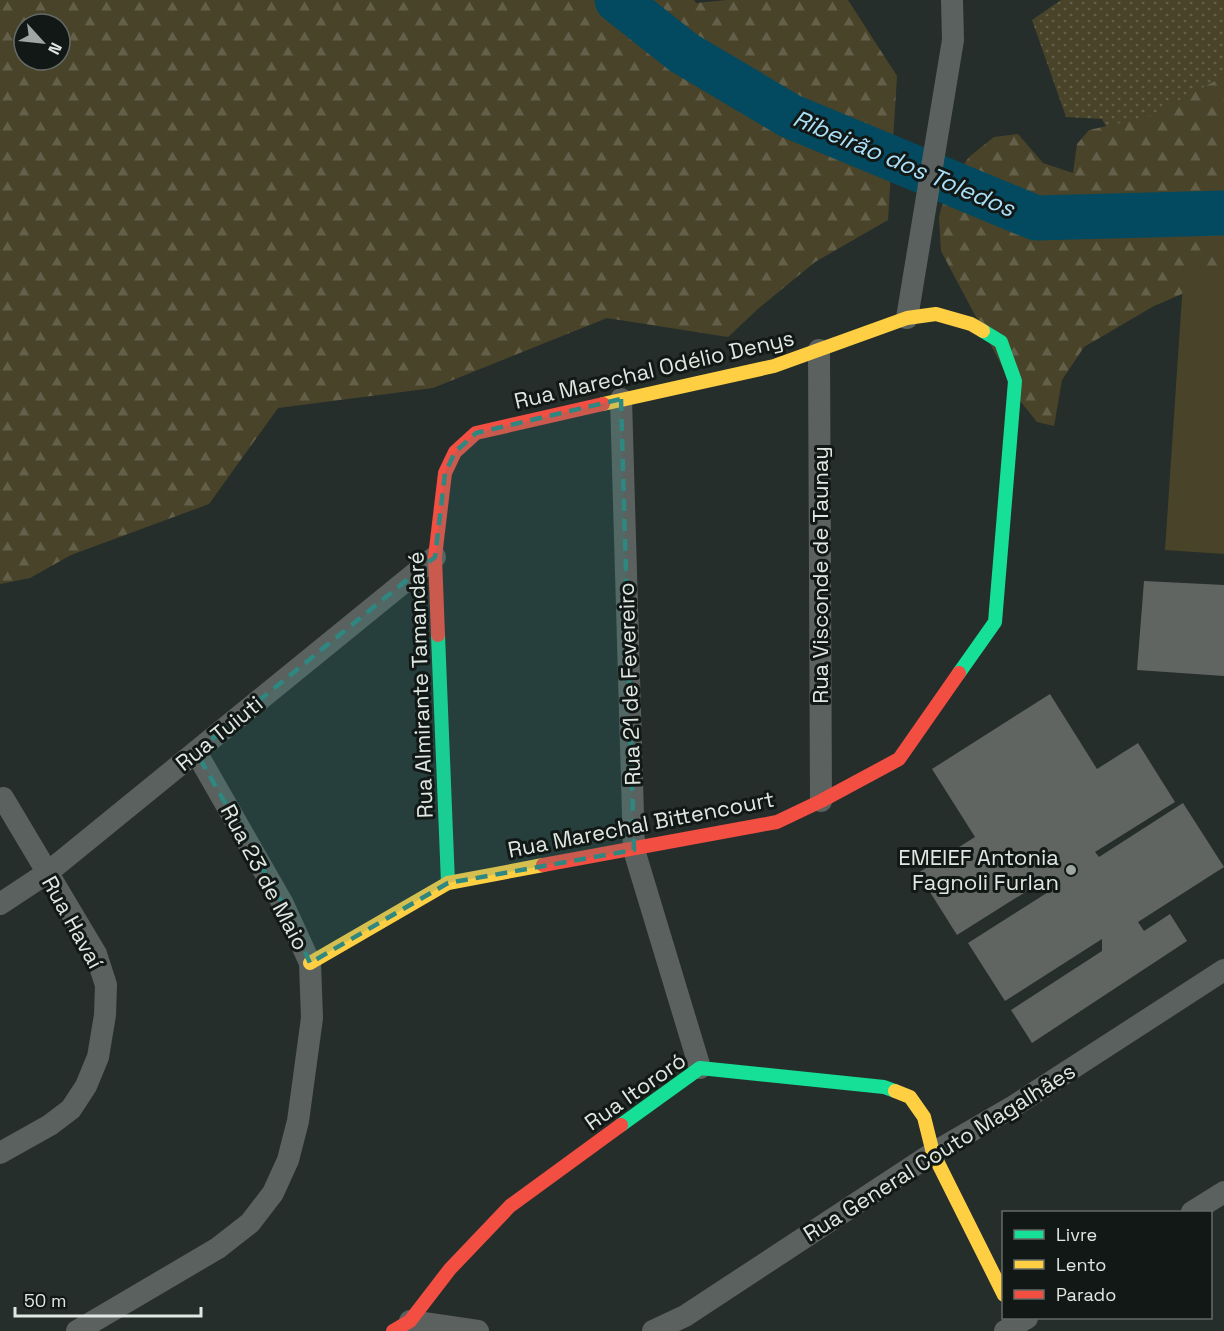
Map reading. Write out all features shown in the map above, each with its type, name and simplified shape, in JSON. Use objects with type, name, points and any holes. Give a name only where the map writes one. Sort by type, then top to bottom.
[{"type":"street","points":[[907,318],[953,40],[952,0]]},
{"type":"street","name":"Rua Marechal Odélio Denys","points":[[455,452],[476,433],[774,366],[907,318],[936,314],[971,324],[1001,342]]},
{"type":"street","name":"Rua Marechal Bittencourt","points":[[310,963],[448,883],[777,822],[899,759],[995,622],[1015,381],[1001,342]]},
{"type":"street","name":"Rua Visconde de Taunay","points":[[819,350],[821,801]]},
{"type":"street","name":"Rua 21 de Fevereiro","points":[[621,399],[634,850],[700,1068]]},
{"type":"street","name":"Rua Almirante Tamandaré","points":[[448,883],[435,557],[445,473],[455,452]]},
{"type":"street","name":"Rua Tuiuti","points":[[0,904],[47,873],[435,557]]},
{"type":"street","name":"Rua 23 de Maio","points":[[77,1331],[218,1248],[250,1222],[273,1193],[288,1160],[298,1121],[312,1018],[310,963],[283,904],[196,752]]},
{"type":"street","name":"Rua Havaí","points":[[0,1153],[50,1125],[71,1109],[86,1086],[98,1057],[105,1014],[106,985],[96,954],[3,798]]},
{"type":"street","name":"Rua General Couto Magalhães","points":[[653,1331],[685,1316],[933,1154],[1014,1106],[1224,970]]},
{"type":"street","name":"Rua Itororó","points":[[401,1326],[450,1269],[510,1206],[700,1068],[884,1087],[910,1097],[924,1117],[933,1154],[1002,1291]]},
{"type":"street","points":[[1194,1211],[1224,1192]]},
{"type":"street","points":[[401,1326],[478,1331]]},
{"type":"highlighted area","points":[[621,399],[634,850],[448,883],[310,963],[283,904],[196,752],[435,557],[445,473],[455,452],[476,433]]},
{"type":"green space","points":[[0,0],[694,0],[696,3],[727,0],[848,0],[897,76],[888,220],[815,262],[728,337],[607,318],[433,388],[278,408],[209,504],[71,555],[30,578],[0,584]]},
{"type":"green space","points":[[1061,0],[1224,0],[1224,90],[1123,157],[1102,119],[1066,117],[1032,20]]},
{"type":"green space","points":[[1224,78],[1224,276],[1154,306],[1084,347],[1062,380],[1054,426],[1037,422],[1021,402],[941,251],[939,217],[946,190],[969,157],[994,137],[1018,134],[1043,163],[1073,173],[1077,144],[1089,130],[1147,117]]},
{"type":"green space","points":[[1184,267],[1224,269],[1224,554],[1165,550]]},
{"type":"building","points":[[1144,581],[1224,585],[1224,676],[1137,670]]},
{"type":"building","name":"EMEIEF Antonia Fagnoli Furlan","points":[[1050,694],[1097,769],[1138,743],[1175,802],[1095,852],[1099,857],[1183,803],[1224,867],[1138,922],[1144,931],[1170,914],[1187,941],[1032,1043],[1011,1010],[1102,951],[1102,939],[1005,1001],[968,943],[1053,889],[1046,879],[957,935],[918,873],[975,837],[932,769]]},
{"type":"waterway","name":"Ribeirão dos Toledos","points":[[617,0],[684,53],[790,116],[1036,218],[1224,213]]},
{"type":"traffic: fast","points":[[959,673],[995,622],[1015,381],[1001,342],[983,331]]},
{"type":"traffic: fast","points":[[438,635],[448,883]]},
{"type":"traffic: fast","points":[[621,1125],[700,1068],[884,1087],[895,1091]]},
{"type":"traffic: slow","points":[[603,404],[774,366],[907,318],[936,314],[971,324],[983,331]]},
{"type":"traffic: slow","points":[[310,963],[448,883],[543,865]]},
{"type":"traffic: slow","points":[[895,1091],[910,1097],[924,1117],[933,1153],[1002,1291]]},
{"type":"traffic: jam","points":[[438,635],[435,557],[445,473],[455,452],[476,433],[603,404]]},
{"type":"traffic: jam","points":[[543,865],[777,822],[899,759],[959,673]]},
{"type":"traffic: jam","points":[[393,1331],[410,1321],[450,1269],[510,1206],[621,1125]]},
{"type":"place","name":"EMEIEF Antonia Fagnoli Furlan","points":[[1071,870]]}]
